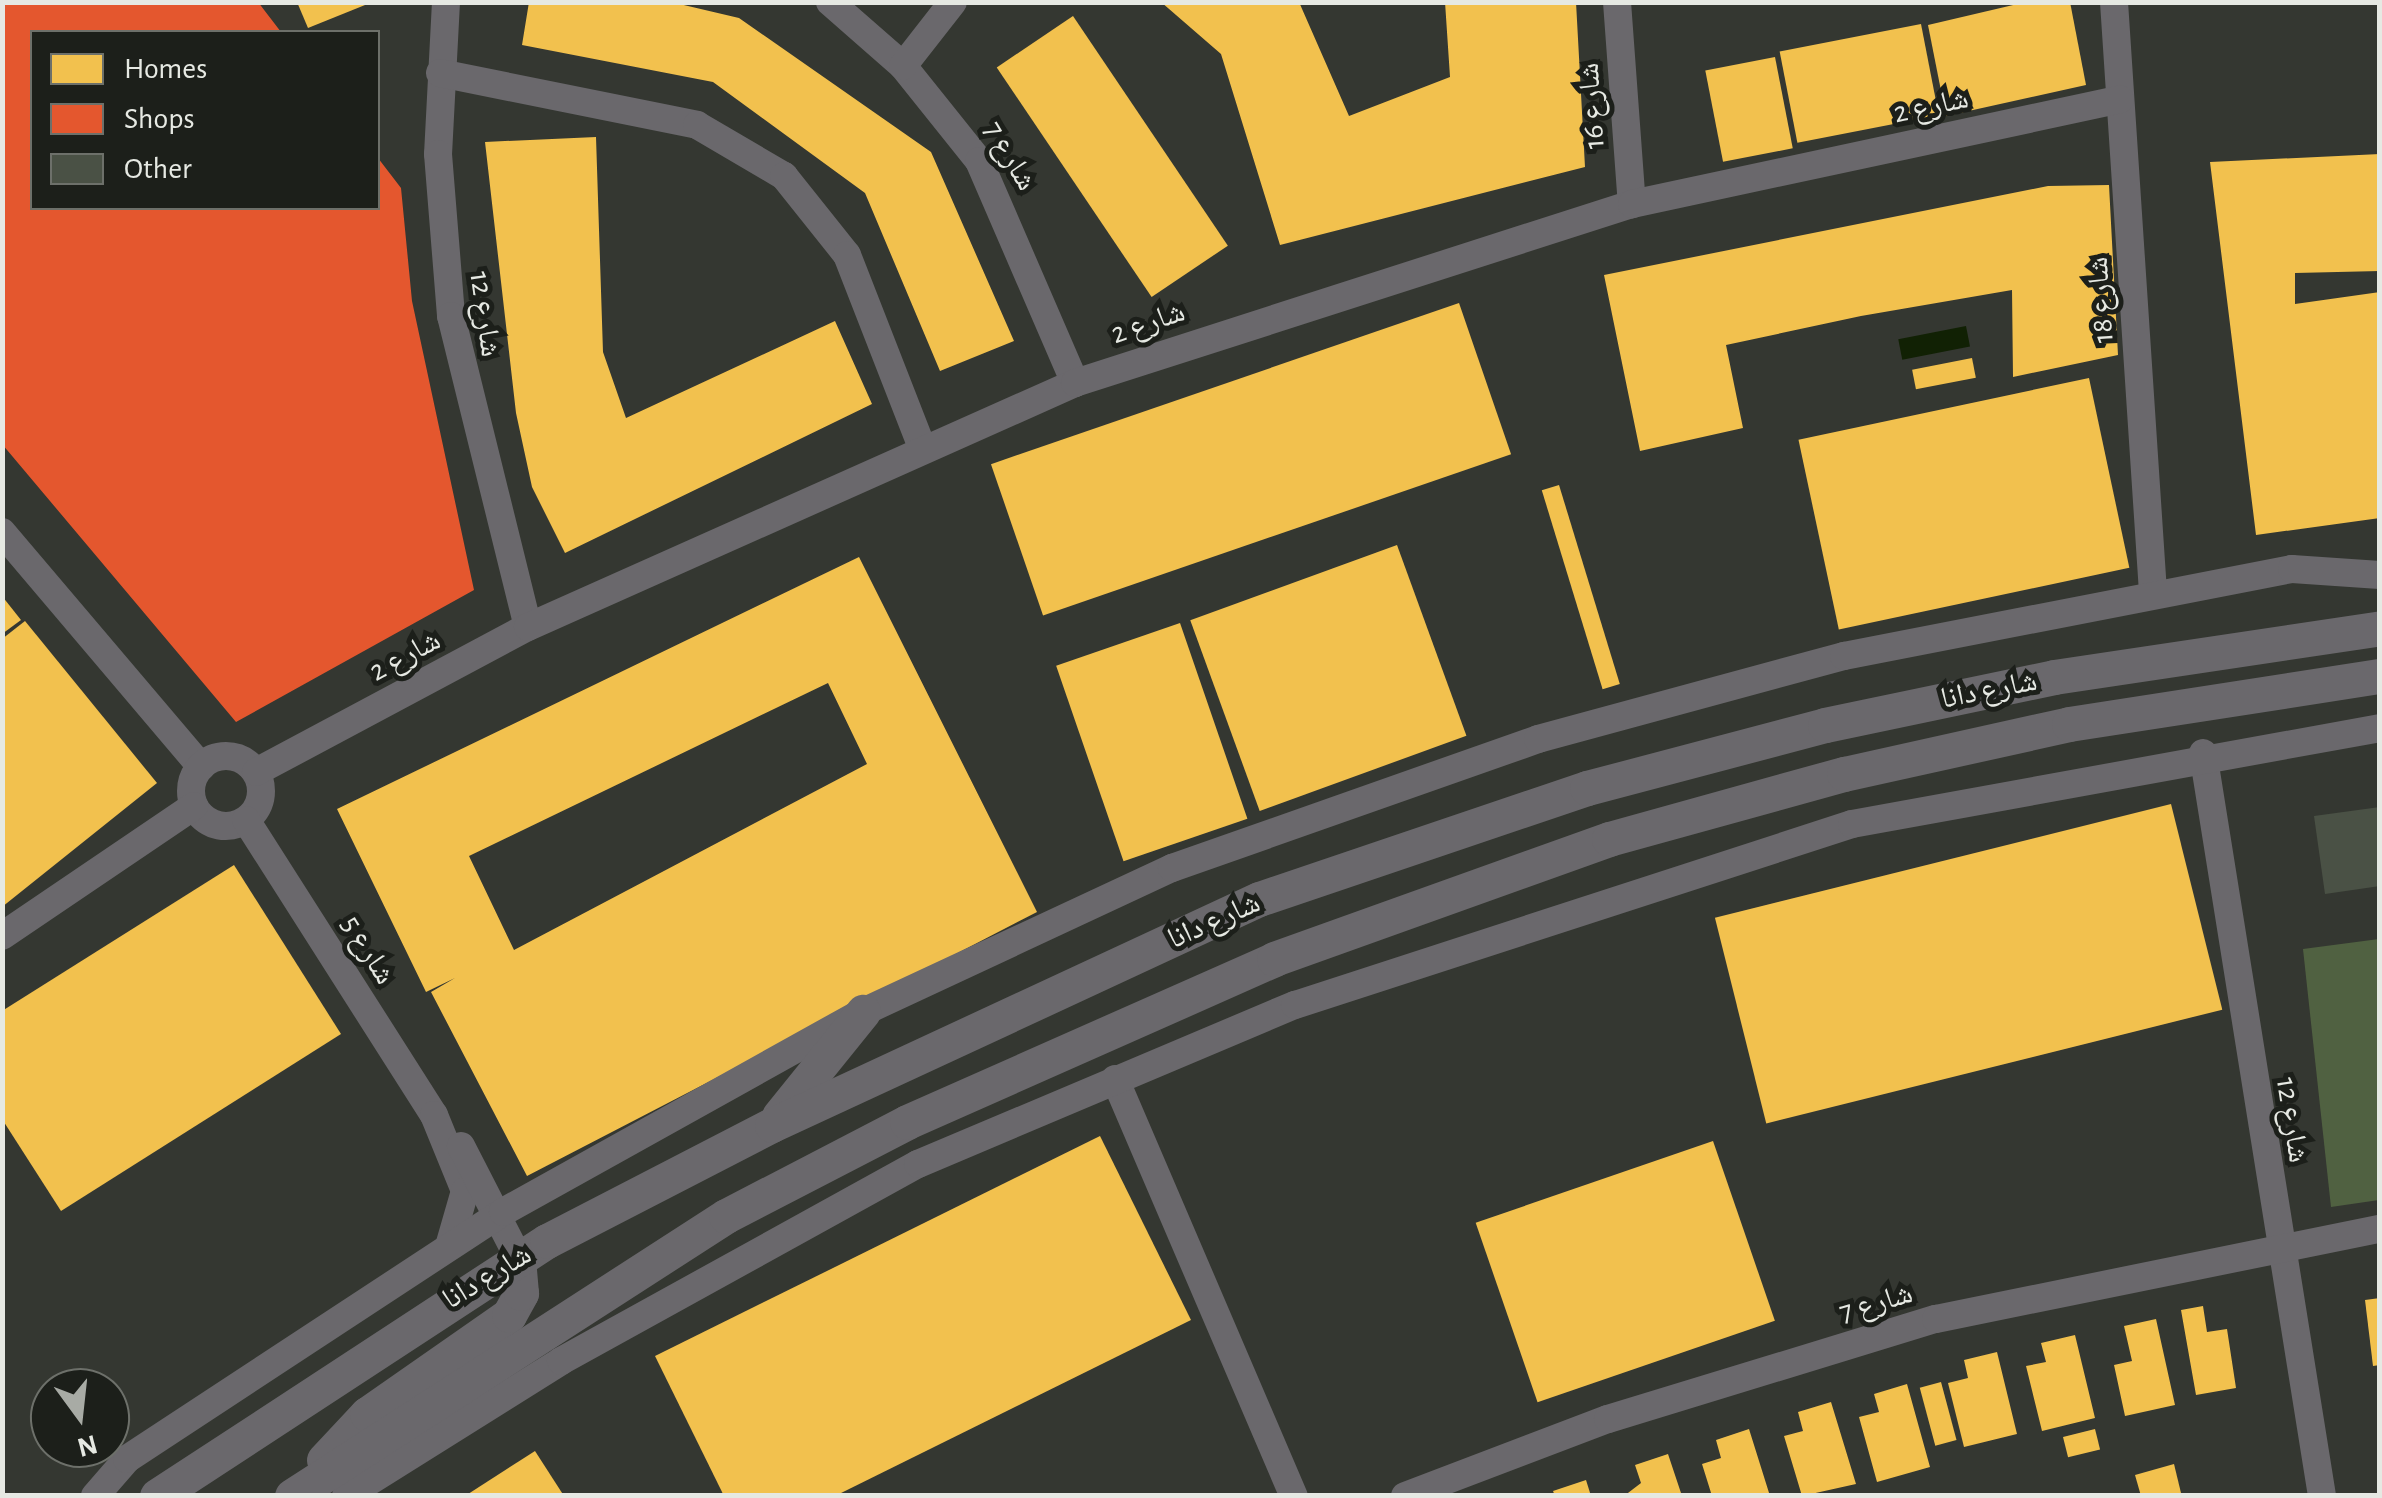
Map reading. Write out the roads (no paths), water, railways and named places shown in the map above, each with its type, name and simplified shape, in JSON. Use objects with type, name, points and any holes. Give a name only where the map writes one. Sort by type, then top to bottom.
[{"type":"street","name":"شارع 12","points":[[446,2],[440,73],[450,316],[528,626]]},
{"type":"street","name":"شارع 7","points":[[830,2],[903,66],[1008,214],[1075,383]]},
{"type":"street","points":[[903,66],[953,2]]},
{"type":"street","name":"شارع 16","points":[[1617,2],[1632,204]]},
{"type":"street","name":"شارع 18","points":[[2114,2],[2153,594]]},
{"type":"street","points":[[440,73],[697,125],[784,176],[847,255],[922,446]]},
{"type":"street","name":"شارع 2","points":[[256,772],[528,626],[922,446],[1075,383],[1632,204],[2120,99]]},
{"type":"street","points":[[2,532],[201,767]]},
{"type":"street","points":[[95,1496],[127,1459],[503,1212],[863,1012],[1172,868],[1538,739],[1844,656],[2153,594],[2325,565],[2380,575]]},
{"type":"street","points":[[2170,657],[2224,636],[2380,610]]},
{"type":"street","name":"شارع دانا","points":[[157,1496],[518,1258],[772,1125],[1259,900],[1422,839],[1825,726],[2170,657],[2380,628]]},
{"type":"street","name":"شارع دانا","points":[[302,1489],[726,1216],[1118,1024],[1411,906],[1863,770],[2069,724],[2380,676]]},
{"type":"street","points":[[346,1496],[768,1244],[918,1164],[1115,1078],[1464,945],[1852,824],[2203,753],[2380,728]]},
{"type":"street","name":"شارع 12","points":[[2203,753],[2278,1245],[2322,1496]]},
{"type":"street","points":[[194,806],[223,826],[246,820],[260,803],[256,772],[230,756],[201,767]]},
{"type":"street","points":[[2,936],[194,806],[201,767]]},
{"type":"street","name":"شارع 5","points":[[246,820],[434,1116],[503,1212],[518,1258]]},
{"type":"street","points":[[772,1125],[863,1012]]},
{"type":"street","points":[[1115,1078],[1294,1496]]},
{"type":"street","name":"شارع 5","points":[[434,1116],[465,1191],[463,1222],[445,1249]]},
{"type":"street","name":"شارع 7","points":[[1405,1496],[1770,1366],[1936,1319],[2278,1245],[2380,1230]]},
{"type":"street","points":[[302,1489],[349,1429],[508,1315],[520,1292],[518,1258]]}]
